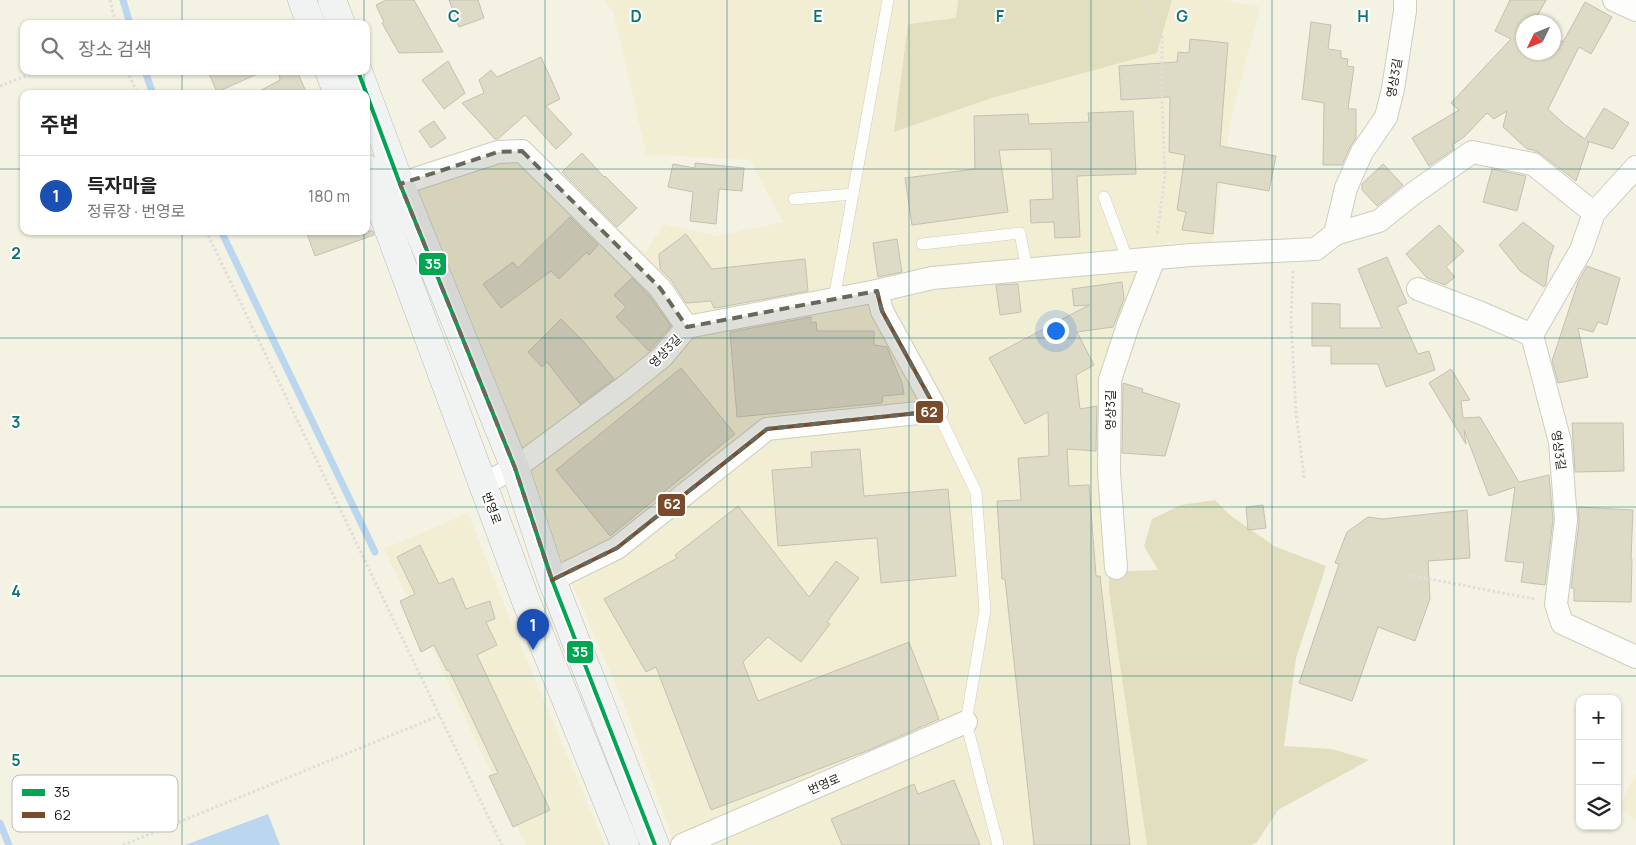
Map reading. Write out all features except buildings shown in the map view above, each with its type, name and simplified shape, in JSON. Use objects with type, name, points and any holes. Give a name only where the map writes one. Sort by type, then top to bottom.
[{"type":"main road","points":[[302,0],[310,20]]},
{"type":"main road","points":[[332,0],[340,20]]},
{"type":"main road","points":[[331,75],[336,90]]},
{"type":"main road","points":[[359,75],[365,90]]},
{"type":"main road","points":[[370,103],[400,184],[514,468],[552,580],[655,845]]},
{"type":"main road","name":"번영로","points":[[370,179],[526,601],[625,845]]},
{"type":"street","name":"영상3길","points":[[1335,234],[1346,188],[1362,152],[1386,117],[1393,89],[1405,0]]},
{"type":"street","points":[[1614,0],[1636,10]]},
{"type":"street","points":[[400,184],[498,152],[522,151],[660,288],[687,327]]},
{"type":"street","name":"영상3길","points":[[483,484],[514,468],[626,386],[662,357],[687,327],[877,291],[932,278],[1191,255],[1316,249],[1335,234],[1379,221],[1414,193],[1472,152],[1533,164],[1594,213]]},
{"type":"street","points":[[1418,288],[1532,335],[1581,250],[1594,213],[1636,167]]},
{"type":"street","name":"영상3길","points":[[1116,568],[1109,472],[1110,380],[1128,325],[1154,259]]},
{"type":"street","points":[[552,580],[617,548],[767,429],[937,411],[882,311],[877,291]]},
{"type":"street","name":"영상3길","points":[[1532,335],[1560,442],[1566,520],[1556,604]]},
{"type":"street","points":[[1556,604],[1562,623],[1636,657]]},
{"type":"street","name":"번영로","points":[[682,845],[966,722]]},
{"type":"lane","points":[[834,299],[888,0]]},
{"type":"lane","points":[[794,199],[853,194]]},
{"type":"lane","points":[[1104,198],[1128,261]]},
{"type":"lane","points":[[922,244],[1020,234],[1027,270]]},
{"type":"lane","points":[[937,411],[976,492],[985,610],[966,722],[998,845]]},
{"type":"path","points":[[110,0],[115,20]]},
{"type":"path","points":[[1145,0],[1162,37],[1165,175],[1154,259]]},
{"type":"path","points":[[0,86],[29,75]]},
{"type":"path","points":[[129,75],[136,90]]},
{"type":"path","points":[[208,235],[441,715],[502,845]]},
{"type":"path","points":[[1293,250],[1292,320],[1295,393],[1304,478]]},
{"type":"path","points":[[1409,575],[1556,604]]},
{"type":"path","points":[[178,823],[441,715]]},
{"type":"path","points":[[123,845],[155,832]]},
{"type":"highlighted area","points":[[522,151],[660,288],[687,327],[877,291],[882,311],[937,411],[767,429],[617,548],[552,580],[515,468],[400,184],[498,152]]},
{"type":"shaded area","points":[[604,0],[958,0],[957,18],[895,132],[992,98],[1157,53],[1172,0],[1224,0],[1260,7],[1231,119],[1213,242],[1166,243],[1111,345],[1109,592],[1147,845],[675,845],[623,702],[526,476],[409,171],[531,145],[645,253],[664,224],[718,236],[783,222],[750,160],[646,154],[614,13]]},
{"type":"shaded area","points":[[958,0],[1172,0],[1157,53],[992,98],[894,132],[908,24],[956,18]]},
{"type":"shaded area","points":[[1215,500],[1230,515],[1274,546],[1326,566],[1296,658],[1284,746],[1332,749],[1369,760],[1278,810],[1257,842],[1251,845],[1147,845],[1109,592],[1109,572],[1158,570],[1144,546],[1152,519],[1181,505]]},
{"type":"shaded area","points":[[468,513],[511,622],[605,845],[526,845],[384,549]]},
{"type":"shaded area","points":[[1636,773],[1636,820],[1621,809],[1621,803]]},
{"type":"water","points":[[268,814],[280,845],[185,845]]},
{"type":"waterway","points":[[123,0],[129,20]]},
{"type":"waterway","points":[[146,75],[152,90]]},
{"type":"waterway","points":[[223,235],[375,552]]},
{"type":"waterway","points":[[0,823],[9,845]]},
{"type":"transit line","name":"35","points":[[359,75],[365,90]]},
{"type":"transit line","name":"35","points":[[370,103],[400,184],[515,468],[552,580],[655,845]]},
{"type":"transit line","name":"62","points":[[552,580],[617,548],[767,429],[937,411],[882,311],[877,291]]},
{"type":"place","name":"득자마을","points":[[533,650]]}]
